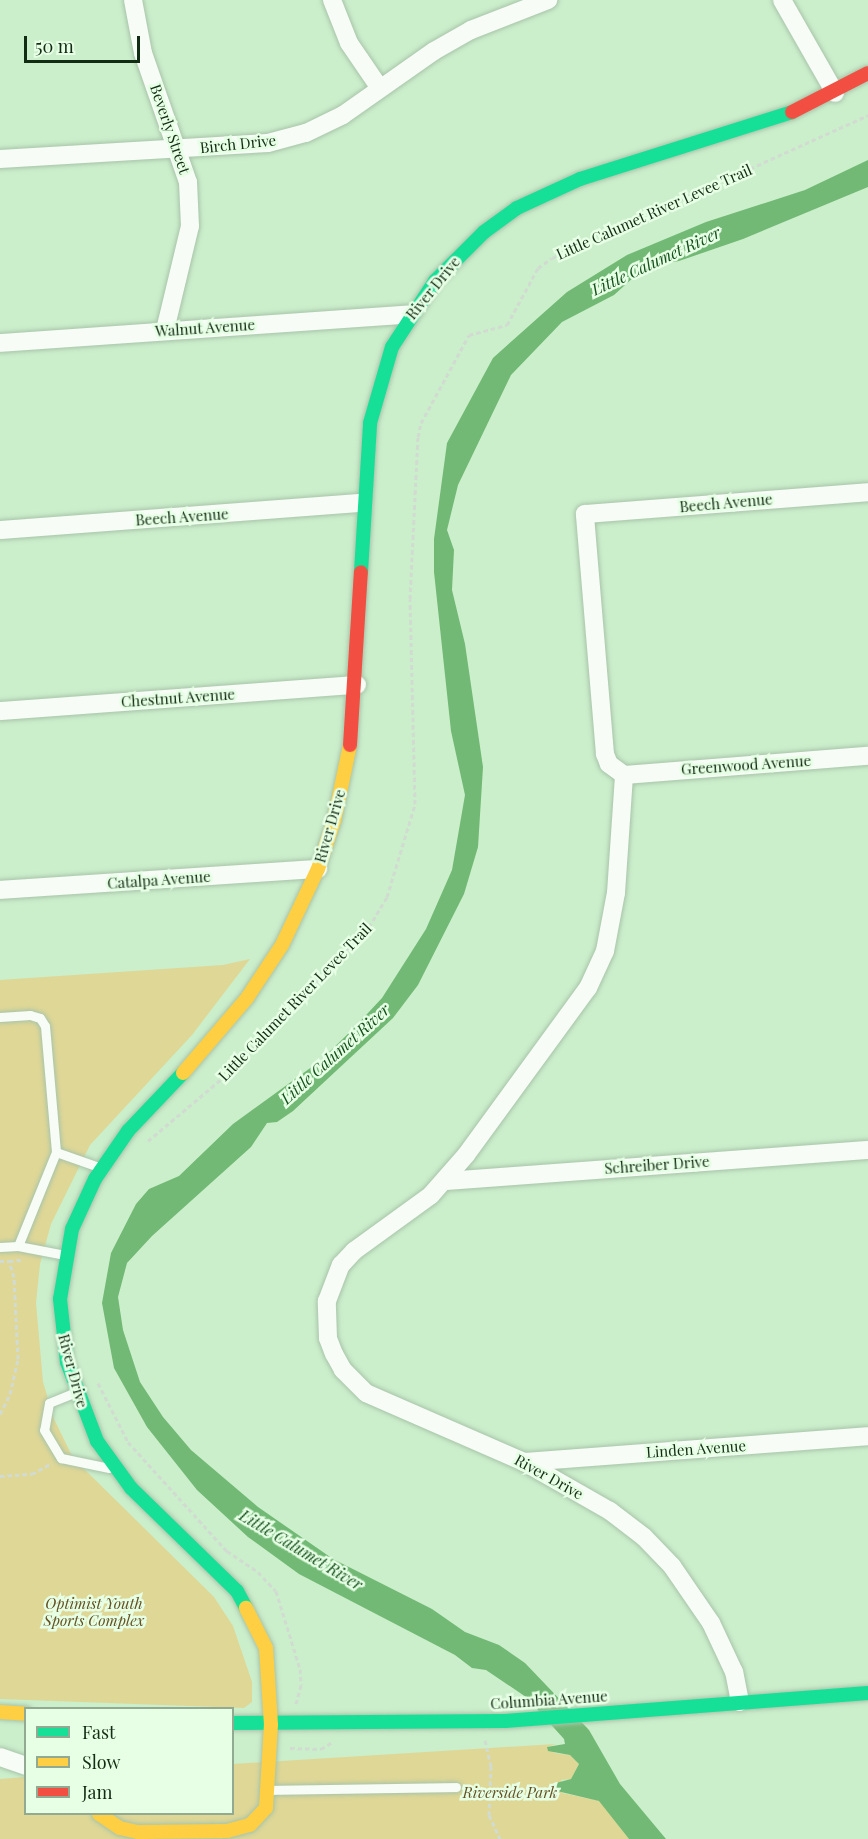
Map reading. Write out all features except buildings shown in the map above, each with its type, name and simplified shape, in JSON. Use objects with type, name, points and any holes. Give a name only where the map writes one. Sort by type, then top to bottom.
[{"type":"street","name":"Beverly Street","points":[[133,0],[143,53],[179,150],[188,182],[190,226],[165,330]]},
{"type":"street","points":[[332,0],[349,43],[379,87]]},
{"type":"street","name":"Birch Drive","points":[[0,159],[268,143],[306,133],[343,115],[379,87],[471,30],[548,0]]},
{"type":"street","points":[[782,0],[835,93]]},
{"type":"street","name":"River Drive","points":[[100,1815],[120,1828],[138,1832],[227,1831],[250,1825],[266,1808],[272,1725],[266,1648],[253,1617],[231,1584],[151,1510],[115,1469],[97,1441],[76,1392],[61,1332],[60,1299],[65,1255],[80,1207],[102,1168],[128,1131],[211,1043],[248,998],[282,945],[318,869],[343,781],[357,685],[363,503],[370,423],[378,387],[410,314],[435,281],[484,232],[548,192],[775,118],[835,93],[868,73]]},
{"type":"street","name":"Walnut Avenue","points":[[0,343],[410,314]]},
{"type":"street","name":"Beech Avenue","points":[[624,775],[609,764],[606,754],[585,514],[868,492]]},
{"type":"street","name":"Beech Avenue","points":[[0,530],[363,503]]},
{"type":"street","name":"Chestnut Avenue","points":[[0,711],[357,685]]},
{"type":"street","name":"Greenwood Avenue","points":[[624,775],[868,756]]},
{"type":"street","name":"River Drive","points":[[624,775],[614,913],[597,971],[446,1181],[354,1251],[341,1265],[327,1301],[328,1338],[343,1370],[366,1393],[524,1461],[610,1511],[672,1566],[711,1623],[734,1672],[740,1702]]},
{"type":"street","name":"Catalpa Avenue","points":[[0,891],[318,869]]},
{"type":"street","name":"Schreiber Drive","points":[[446,1181],[868,1150]]},
{"type":"street","name":"Linden Avenue","points":[[524,1461],[868,1436]]},
{"type":"street","name":"Columbia Avenue","points":[[234,1723],[272,1725],[505,1721],[868,1693]]},
{"type":"street","points":[[0,1712],[24,1714]]},
{"type":"street","points":[[0,1757],[24,1765]]},
{"type":"lane","points":[[0,1017],[30,1015],[40,1018],[45,1026],[56,1152],[18,1246]]},
{"type":"lane","points":[[56,1152],[102,1168]]},
{"type":"lane","points":[[0,1247],[18,1246],[65,1255]]},
{"type":"lane","points":[[76,1392],[49,1403],[44,1430],[61,1458],[115,1469]]},
{"type":"lane","points":[[268,1790],[456,1787]]},
{"type":"path","name":"Little Calumet River Levee Trail","points":[[147,1142],[232,1070],[369,927],[387,897],[415,804],[410,599],[418,437],[421,423],[469,335],[507,325],[538,268],[552,258],[868,115]]},
{"type":"path","points":[[0,1261],[31,1259]]},
{"type":"path","points":[[0,1414],[10,1394],[18,1359],[14,1277],[9,1261]]},
{"type":"path","points":[[97,1381],[128,1442],[227,1551],[258,1572],[276,1591],[301,1678],[297,1702],[292,1708]]},
{"type":"path","points":[[0,1476],[32,1474],[61,1458]]},
{"type":"path","points":[[483,1736],[491,1766],[489,1815],[500,1839]]},
{"type":"green space","name":"Optimist Youth Sports Complex","points":[[250,959],[192,1035],[90,1145],[51,1224],[40,1264],[36,1303],[43,1382],[54,1419],[73,1458],[214,1597],[233,1626],[252,1682],[252,1702],[244,1708],[0,1699],[0,980],[223,965]]},
{"type":"green space","name":"Riverside Park","points":[[556,1744],[547,1747],[555,1753],[570,1755],[579,1764],[571,1779],[561,1780],[562,1793],[600,1801],[629,1839],[0,1839],[0,1779],[24,1777],[24,1815],[234,1815],[234,1764]]},
{"type":"water","name":"Little Calumet River","points":[[868,160],[868,187],[743,239],[679,261],[645,267],[614,295],[562,322],[511,375],[458,485],[447,530],[454,550],[452,590],[465,644],[483,767],[478,847],[464,894],[418,985],[393,1018],[293,1111],[277,1122],[267,1123],[251,1147],[152,1236],[127,1263],[118,1297],[123,1330],[140,1382],[163,1417],[191,1450],[258,1507],[333,1559],[432,1609],[465,1632],[499,1645],[525,1663],[589,1730],[620,1784],[666,1839],[629,1839],[599,1801],[557,1791],[556,1783],[571,1779],[579,1764],[570,1755],[548,1751],[547,1747],[565,1744],[564,1739],[526,1697],[486,1670],[472,1668],[455,1655],[299,1574],[248,1537],[197,1490],[147,1427],[114,1368],[102,1303],[111,1253],[136,1204],[149,1189],[179,1176],[233,1124],[320,1061],[354,1028],[382,998],[426,929],[452,870],[465,795],[451,731],[434,572],[434,539],[447,443],[493,358],[567,292],[627,255],[706,222],[805,190]]},
{"type":"traffic: fast","points":[[361,572],[370,423],[392,347],[435,281],[484,232],[517,208],[580,179],[792,112]]},
{"type":"traffic: fast","points":[[183,1073],[128,1131],[95,1179],[72,1229],[60,1299],[67,1362],[97,1441],[131,1488],[237,1591],[246,1608]]},
{"type":"traffic: fast","points":[[234,1723],[505,1721],[868,1693]]},
{"type":"traffic: slow","points":[[183,1073],[247,998],[282,945],[318,869],[334,821],[350,745]]},
{"type":"traffic: slow","points":[[100,1815],[120,1828],[138,1832],[227,1831],[250,1825],[266,1808],[271,1725],[266,1648],[246,1608]]},
{"type":"traffic: slow","points":[[0,1712],[24,1714]]},
{"type":"traffic: jam","points":[[792,112],[868,73]]},
{"type":"traffic: jam","points":[[350,745],[361,572]]}]
